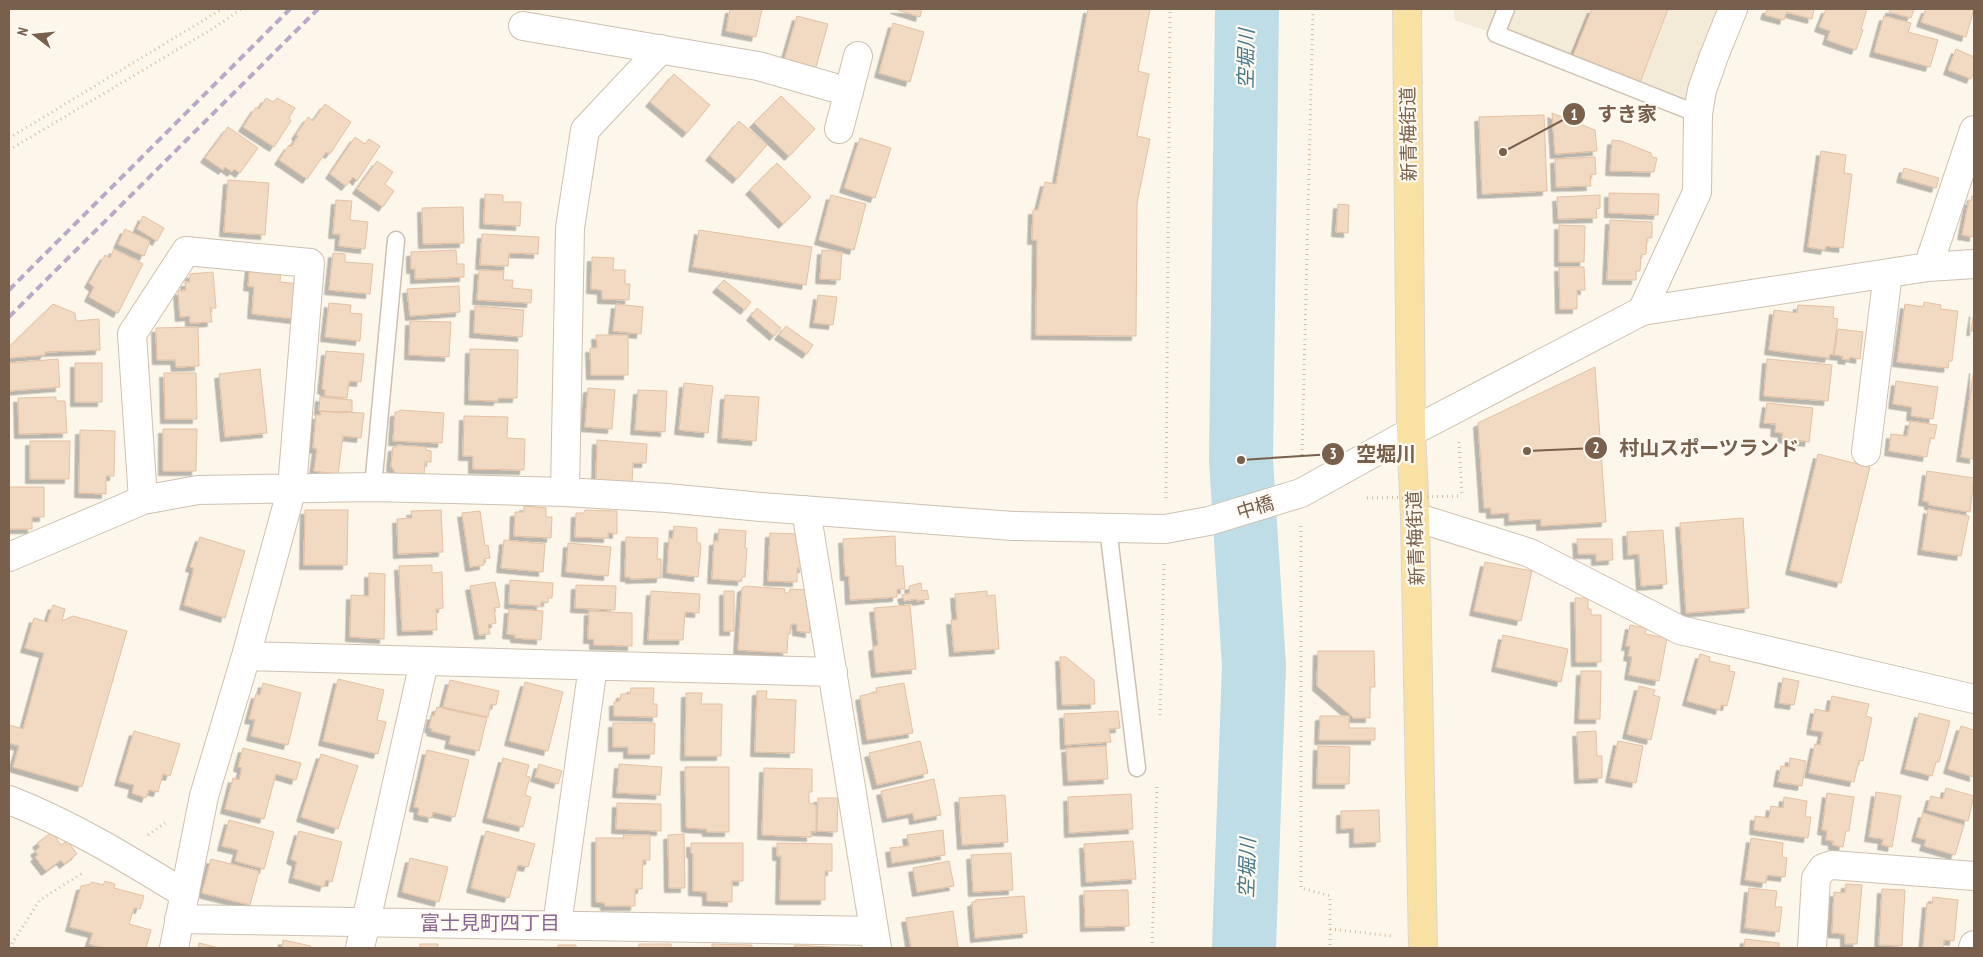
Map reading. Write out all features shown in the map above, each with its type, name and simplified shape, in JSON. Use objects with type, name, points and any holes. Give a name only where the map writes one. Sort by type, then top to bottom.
[{"type":"main road","name":"新青梅街道","points":[[1406,9],[1411,432],[1415,517],[1423,944]]},
{"type":"street","points":[[1642,311],[1697,192],[1698,114],[1705,82],[1734,9]]},
{"type":"street","points":[[523,26],[758,66],[849,92]]},
{"type":"street","points":[[565,492],[570,228],[585,130],[661,49]]},
{"type":"street","points":[[839,129],[858,56]]},
{"type":"street","points":[[1928,266],[1974,130]]},
{"type":"street","points":[[143,500],[132,334],[186,251],[310,263],[292,488],[246,656],[204,796],[174,948]]},
{"type":"street","name":"中橋","points":[[9,557],[143,500],[198,490],[373,487],[565,492],[667,498],[1013,526],[1165,529],[1209,522],[1301,494],[1411,432],[1642,311],[1928,266],[1974,264]]},
{"type":"street","points":[[1866,452],[1888,273]]},
{"type":"street","points":[[9,800],[45,814],[118,854],[182,906],[365,922],[557,925],[876,939],[806,510]]},
{"type":"street","points":[[1415,517],[1530,554],[1680,630],[1974,699]]},
{"type":"street","points":[[246,656],[833,672]]},
{"type":"street","points":[[360,948],[424,662]]},
{"type":"street","points":[[557,925],[593,666]]},
{"type":"street","points":[[1812,948],[1816,878],[1823,868],[1832,865],[1974,876]]},
{"type":"street","points":[[1973,948],[1974,944]]},
{"type":"lane","points":[[1506,9],[1496,34],[1698,114]]},
{"type":"lane","points":[[373,487],[396,240]]},
{"type":"lane","points":[[1108,528],[1137,768]]},
{"type":"path","points":[[9,138],[222,9]]},
{"type":"path","points":[[9,150],[217,26],[241,9]]},
{"type":"path","points":[[1160,719],[1165,529],[1170,9]]},
{"type":"path","points":[[1367,498],[1462,496],[1459,438]]},
{"type":"path","points":[[1152,948],[1158,779]]},
{"type":"path","points":[[1330,928],[1423,944]]},
{"type":"shaded area","points":[[1454,9],[1733,9],[1698,114],[1496,34],[1454,20]]},
{"type":"building","points":[[730,9],[762,9],[756,37],[726,31]]},
{"type":"building","points":[[895,9],[922,9],[920,17]]},
{"type":"building","points":[[1088,9],[1150,9],[1138,71],[1149,74],[1137,136],[1150,139],[1137,203],[1136,336],[1036,335],[1037,240],[1032,240],[1033,210],[1038,210],[1045,182],[1056,184]]},
{"type":"building","points":[[1592,9],[1668,9],[1639,85],[1572,58]]},
{"type":"building","points":[[1767,9],[1814,9],[1812,19],[1786,12],[1784,20],[1765,15]]},
{"type":"building","points":[[1826,9],[1867,9],[1861,29],[1863,30],[1856,50],[1827,40],[1830,31],[1819,27]]},
{"type":"building","points":[[1890,9],[1914,9],[1911,18],[1889,12]]},
{"type":"building","points":[[1926,9],[1974,9],[1966,37],[1921,22]]},
{"type":"building","points":[[797,16],[828,24],[814,74],[783,64]]},
{"type":"building","points":[[1884,16],[1911,23],[1908,32],[1938,40],[1930,67],[1874,52]]},
{"type":"building","points":[[893,23],[924,32],[910,82],[879,73]]},
{"type":"building","points":[[1956,49],[1974,57],[1974,72],[1971,79],[1948,70]]},
{"type":"building","points":[[674,74],[710,105],[687,133],[650,102]]},
{"type":"building","points":[[781,96],[815,129],[789,156],[754,123]]},
{"type":"building","points":[[266,98],[273,102],[277,98],[295,108],[289,118],[291,121],[274,147],[243,127],[256,107],[259,109]]},
{"type":"building","points":[[325,104],[351,122],[330,154],[326,152],[307,179],[279,160],[289,145],[291,147],[298,136],[296,135],[308,117],[313,121]]},
{"type":"building","points":[[1552,113],[1595,130],[1597,151],[1555,154]]},
{"type":"building","points":[[1544,115],[1547,191],[1482,194],[1479,117]]},
{"type":"building","points":[[739,121],[767,145],[737,179],[710,156]]},
{"type":"building","points":[[228,127],[258,148],[240,173],[234,169],[232,172],[225,167],[223,170],[205,158]]},
{"type":"building","points":[[355,137],[365,144],[369,139],[380,146],[357,181],[353,177],[346,186],[330,174]]},
{"type":"building","points":[[860,138],[891,148],[875,198],[844,188]]},
{"type":"building","points":[[1612,140],[1621,141],[1651,153],[1652,157],[1657,158],[1654,172],[1610,171]]},
{"type":"building","points":[[1821,151],[1846,155],[1844,173],[1852,174],[1843,248],[1826,246],[1825,250],[1808,247]]},
{"type":"building","points":[[1595,157],[1596,174],[1590,175],[1591,186],[1556,187],[1555,159]]},
{"type":"building","points":[[377,161],[393,172],[385,184],[394,191],[383,207],[357,189]]},
{"type":"building","points":[[777,163],[811,197],[783,224],[750,190]]},
{"type":"building","points":[[1904,168],[1939,178],[1936,188],[1901,178]]},
{"type":"building","points":[[228,180],[269,183],[265,235],[224,232]]},
{"type":"building","points":[[1609,193],[1659,194],[1658,215],[1609,213]]},
{"type":"building","points":[[485,194],[503,195],[503,202],[521,202],[520,226],[484,224]]},
{"type":"building","points":[[831,195],[866,204],[854,250],[819,240]]},
{"type":"building","points":[[1600,195],[1600,208],[1596,209],[1597,218],[1558,219],[1557,197]]},
{"type":"building","points":[[1972,196],[1974,196],[1974,237],[1962,235],[1969,200],[1971,201]]},
{"type":"building","points":[[336,200],[352,201],[350,220],[368,222],[365,249],[339,246],[340,234],[333,234]]},
{"type":"building","points":[[1338,204],[1349,205],[1348,233],[1336,232]]},
{"type":"building","points":[[463,207],[464,243],[423,244],[422,208]]},
{"type":"building","points":[[143,216],[164,228],[157,241],[137,229]]},
{"type":"building","points":[[1610,220],[1652,222],[1652,238],[1647,238],[1646,254],[1641,255],[1640,271],[1636,271],[1636,280],[1607,280]]},
{"type":"building","points":[[1559,225],[1585,226],[1584,262],[1559,262]]},
{"type":"building","points":[[125,229],[150,241],[144,256],[118,244]]},
{"type":"building","points":[[699,230],[812,247],[806,285],[693,267]]},
{"type":"building","points":[[482,234],[539,237],[538,254],[509,253],[508,266],[480,265]]},
{"type":"building","points":[[114,249],[143,264],[118,313],[89,297],[94,287],[89,283],[105,255],[110,258]]},
{"type":"building","points":[[456,250],[457,264],[464,264],[464,277],[415,279],[415,269],[411,269],[411,252]]},
{"type":"building","points":[[822,250],[842,252],[840,280],[820,279]]},
{"type":"building","points":[[333,253],[345,254],[345,262],[373,264],[370,294],[329,290]]},
{"type":"building","points":[[592,257],[614,258],[613,270],[625,270],[625,284],[630,284],[629,300],[602,299],[602,290],[591,289]]},
{"type":"building","points":[[250,265],[281,268],[280,282],[299,284],[295,319],[252,314],[254,287],[248,286]]},
{"type":"building","points":[[1559,267],[1584,267],[1585,290],[1577,290],[1577,309],[1560,309]]},
{"type":"building","points":[[479,270],[504,271],[503,280],[513,280],[512,288],[532,290],[531,303],[477,300]]},
{"type":"building","points":[[213,272],[216,308],[210,308],[212,322],[190,323],[190,316],[180,317],[178,291],[186,290],[185,282],[190,282],[190,274]]},
{"type":"building","points":[[724,280],[751,302],[745,310],[717,288]]},
{"type":"building","points":[[459,286],[460,312],[410,316],[407,289]]},
{"type":"building","points":[[818,295],[837,297],[833,325],[814,323]]},
{"type":"building","points":[[1924,302],[1941,305],[1940,309],[1958,311],[1952,361],[1949,361],[1948,368],[1897,362],[1905,304],[1923,307]]},
{"type":"building","points":[[329,303],[351,305],[350,313],[362,314],[360,341],[325,337]]},
{"type":"building","points":[[53,304],[75,313],[76,321],[99,319],[100,350],[45,352],[45,355],[9,358],[9,347]]},
{"type":"building","points":[[616,304],[643,307],[641,334],[613,331]]},
{"type":"building","points":[[1798,305],[1834,307],[1833,318],[1838,319],[1833,355],[1830,354],[1829,358],[1769,350],[1774,310],[1797,313]]},
{"type":"building","points":[[475,306],[524,310],[522,337],[474,333]]},
{"type":"building","points":[[757,308],[781,328],[774,336],[751,316]]},
{"type":"building","points":[[1974,312],[1974,331],[1971,331]]},
{"type":"building","points":[[410,321],[451,322],[449,357],[409,355]]},
{"type":"building","points":[[786,326],[813,345],[807,354],[779,335]]},
{"type":"building","points":[[198,327],[199,366],[176,367],[175,360],[157,360],[156,328]]},
{"type":"building","points":[[1838,329],[1863,332],[1860,359],[1850,357],[1849,360],[1842,359],[1843,356],[1834,355]]},
{"type":"building","points":[[596,335],[628,335],[628,375],[591,375],[590,348],[597,348]]},
{"type":"building","points":[[470,349],[518,350],[517,398],[498,398],[498,401],[469,400]]},
{"type":"building","points":[[326,351],[364,354],[361,382],[349,381],[347,398],[325,396],[325,390],[322,389]]},
{"type":"building","points":[[58,359],[60,387],[9,391],[9,363]]},
{"type":"building","points":[[1767,359],[1832,365],[1828,401],[1764,396]]},
{"type":"building","points":[[75,363],[102,363],[102,402],[75,402]]},
{"type":"building","points":[[1595,367],[1606,522],[1541,526],[1541,519],[1509,521],[1509,513],[1491,514],[1491,508],[1484,508],[1478,423]]},
{"type":"building","points":[[260,369],[267,433],[225,437],[219,374]]},
{"type":"building","points":[[1974,369],[1974,459],[1961,457]]},
{"type":"building","points":[[164,373],[196,373],[197,419],[165,419]]},
{"type":"building","points":[[1896,381],[1938,387],[1933,419],[1911,416],[1912,407],[1893,404]]},
{"type":"building","points":[[684,383],[713,386],[708,433],[679,430]]},
{"type":"building","points":[[588,388],[615,390],[612,429],[585,427]]},
{"type":"building","points":[[638,390],[667,391],[665,432],[635,430]]},
{"type":"building","points":[[725,395],[759,397],[756,441],[722,438]]},
{"type":"building","points":[[56,397],[56,401],[65,401],[67,433],[19,434],[18,398]]},
{"type":"building","points":[[320,397],[352,400],[352,412],[319,411]]},
{"type":"building","points":[[1767,403],[1813,408],[1809,442],[1782,438],[1783,433],[1775,432],[1776,424],[1764,423]]},
{"type":"building","points":[[400,410],[444,413],[442,443],[393,441],[395,412]]},
{"type":"building","points":[[321,411],[364,413],[361,438],[343,436],[338,474],[314,471],[317,449],[313,448],[316,415],[321,415]]},
{"type":"building","points":[[464,416],[508,417],[507,438],[525,439],[524,470],[473,469],[473,456],[463,456]]},
{"type":"building","points":[[1910,421],[1937,425],[1934,439],[1930,438],[1927,457],[1889,451],[1891,434],[1907,436]]},
{"type":"building","points":[[163,429],[197,429],[196,471],[163,471]]},
{"type":"building","points":[[80,430],[115,431],[114,476],[106,476],[106,494],[79,493]]},
{"type":"building","points":[[597,440],[647,444],[646,463],[633,463],[632,484],[596,480]]},
{"type":"building","points":[[30,441],[70,441],[69,479],[30,479]]},
{"type":"building","points":[[397,445],[426,447],[426,450],[431,451],[431,462],[425,462],[424,475],[396,474],[391,466],[393,447],[397,447]]},
{"type":"building","points":[[1818,454],[1870,467],[1841,583],[1790,570]]},
{"type":"building","points":[[1927,471],[1974,478],[1970,512],[1929,505],[1929,502],[1923,501]]},
{"type":"building","points":[[9,487],[44,487],[44,517],[32,517],[32,529],[9,529]]},
{"type":"building","points":[[524,506],[546,508],[546,517],[552,517],[551,538],[514,536],[515,512],[524,512]]},
{"type":"building","points":[[1928,509],[1969,516],[1961,556],[1922,550]]},
{"type":"building","points":[[305,510],[348,510],[347,565],[304,565]]},
{"type":"building","points":[[441,510],[443,552],[398,554],[397,519],[412,518],[411,511]]},
{"type":"building","points":[[585,510],[617,511],[617,534],[608,533],[608,538],[575,537],[576,513],[584,513]]},
{"type":"building","points":[[480,511],[485,546],[488,545],[490,558],[484,559],[484,565],[470,567],[462,513]]},
{"type":"building","points":[[1743,518],[1749,608],[1686,613],[1680,523]]},
{"type":"building","points":[[674,526],[697,528],[697,542],[700,543],[701,548],[698,577],[667,573],[669,538],[673,539]]},
{"type":"building","points":[[719,529],[746,531],[745,577],[742,577],[742,581],[712,579],[714,541],[718,541]]},
{"type":"building","points":[[1663,530],[1667,584],[1641,586],[1639,554],[1628,555],[1627,532]]},
{"type":"building","points":[[770,533],[800,534],[804,568],[797,568],[797,582],[768,581]]},
{"type":"building","points":[[895,536],[896,566],[903,566],[905,589],[897,589],[897,597],[850,600],[849,576],[845,576],[843,539]]},
{"type":"building","points":[[200,537],[245,551],[225,618],[184,605],[194,568],[190,567]]},
{"type":"building","points":[[626,537],[658,538],[657,559],[661,559],[661,578],[630,579],[630,577],[625,577]]},
{"type":"building","points":[[1577,539],[1612,539],[1613,560],[1596,561],[1596,554],[1578,554]]},
{"type":"building","points":[[504,540],[545,544],[543,572],[501,568]]},
{"type":"building","points":[[568,543],[611,547],[608,576],[566,572]]},
{"type":"building","points":[[1485,562],[1532,571],[1521,621],[1474,611]]},
{"type":"building","points":[[432,565],[432,573],[442,572],[443,608],[436,609],[437,630],[402,631],[399,566]]},
{"type":"building","points":[[369,573],[385,574],[384,639],[350,637],[351,595],[369,596]]},
{"type":"building","points":[[510,580],[553,583],[552,598],[548,598],[548,602],[541,602],[541,606],[509,604]]},
{"type":"building","points":[[495,582],[500,607],[494,608],[496,623],[488,625],[490,634],[479,635],[470,586]]},
{"type":"building","points":[[921,583],[922,591],[927,590],[929,599],[904,601],[902,595],[910,593],[909,586]]},
{"type":"building","points":[[576,585],[616,586],[615,610],[575,608]]},
{"type":"building","points":[[746,586],[785,589],[784,593],[789,593],[790,589],[808,590],[810,633],[797,631],[797,624],[791,624],[790,634],[788,634],[787,653],[738,650],[742,588]]},
{"type":"building","points":[[651,591],[700,594],[699,613],[685,612],[683,640],[648,640]]},
{"type":"building","points":[[724,591],[734,591],[734,631],[724,631]]},
{"type":"building","points":[[987,591],[987,596],[995,595],[999,649],[954,652],[951,620],[957,620],[955,594]]},
{"type":"building","points":[[1575,598],[1588,598],[1588,609],[1591,609],[1591,615],[1601,615],[1601,662],[1576,662]]},
{"type":"building","points":[[53,605],[65,609],[62,621],[73,616],[127,631],[82,787],[13,767],[19,746],[9,743],[9,725],[23,729],[44,653],[25,648],[34,618],[47,622]]},
{"type":"building","points":[[910,605],[916,669],[876,673],[873,647],[878,645],[874,608]]},
{"type":"building","points":[[509,609],[543,611],[541,640],[515,638],[515,635],[507,634]]},
{"type":"building","points":[[589,611],[632,613],[632,646],[594,645],[594,639],[588,639]]},
{"type":"building","points":[[1630,625],[1646,628],[1645,634],[1667,638],[1659,681],[1629,675],[1632,657],[1628,656],[1630,646],[1626,646]]},
{"type":"building","points":[[1503,635],[1568,649],[1561,682],[1496,667]]},
{"type":"building","points":[[1318,651],[1374,651],[1375,687],[1370,687],[1370,718],[1354,718],[1317,686]]},
{"type":"building","points":[[1700,654],[1710,657],[1709,661],[1730,666],[1729,671],[1735,672],[1727,706],[1721,705],[1720,710],[1687,701]]},
{"type":"building","points":[[1060,657],[1066,657],[1094,680],[1095,704],[1062,705]]},
{"type":"building","points":[[1581,671],[1601,671],[1600,719],[1579,719]]},
{"type":"building","points":[[1783,678],[1799,681],[1794,705],[1779,703]]},
{"type":"building","points":[[338,679],[384,690],[377,720],[386,722],[378,754],[323,741]]},
{"type":"building","points":[[450,680],[499,691],[496,705],[491,704],[488,717],[443,707]]},
{"type":"building","points":[[525,682],[563,692],[548,751],[509,741]]},
{"type":"building","points":[[263,683],[301,693],[288,745],[251,736],[255,720],[249,719],[256,694],[260,695]]},
{"type":"building","points":[[904,683],[913,733],[867,740],[860,696],[877,692],[876,688]]},
{"type":"building","points":[[1639,686],[1655,690],[1653,695],[1660,697],[1651,740],[1627,734]]},
{"type":"building","points":[[631,688],[654,688],[653,704],[657,704],[657,717],[614,716],[614,702],[620,701],[621,694],[630,694]]},
{"type":"building","points":[[757,691],[767,691],[766,699],[796,700],[794,753],[755,752]]},
{"type":"building","points":[[686,693],[702,693],[701,704],[722,704],[721,756],[685,756]]},
{"type":"building","points":[[1832,696],[1869,704],[1866,716],[1872,718],[1863,761],[1859,760],[1854,782],[1809,773],[1815,744],[1820,745],[1823,732],[1811,730],[1815,709],[1829,712]]},
{"type":"building","points":[[437,707],[487,718],[479,751],[449,744],[451,736],[431,731],[432,729],[429,728],[432,715],[434,716]]},
{"type":"building","points":[[1118,711],[1120,728],[1109,729],[1111,742],[1065,745],[1064,714]]},
{"type":"building","points":[[1919,713],[1950,721],[1939,762],[1936,762],[1932,776],[1905,769]]},
{"type":"building","points":[[1320,716],[1349,716],[1349,728],[1375,728],[1375,740],[1319,740]]},
{"type":"building","points":[[613,723],[655,723],[654,754],[628,754],[628,747],[613,747]]},
{"type":"building","points":[[1961,726],[1974,730],[1974,777],[1948,769]]},
{"type":"building","points":[[134,731],[180,744],[170,776],[163,774],[158,792],[149,790],[146,798],[132,793],[134,785],[119,781]]},
{"type":"building","points":[[1596,731],[1597,756],[1602,756],[1602,778],[1579,779],[1577,732]]},
{"type":"building","points":[[920,741],[928,773],[877,785],[869,753]]},
{"type":"building","points":[[1618,741],[1643,746],[1636,783],[1610,778]]},
{"type":"building","points":[[1106,746],[1108,779],[1068,781],[1066,748]]},
{"type":"building","points":[[1318,746],[1350,747],[1349,784],[1317,784]]},
{"type":"building","points":[[243,748],[301,763],[296,780],[276,774],[264,819],[225,809],[233,778],[239,780],[242,768],[238,767]]},
{"type":"building","points":[[427,750],[469,760],[455,817],[433,812],[432,818],[418,815],[419,808],[414,807]]},
{"type":"building","points":[[321,754],[358,766],[338,829],[301,817]]},
{"type":"building","points":[[503,758],[529,765],[526,776],[530,777],[525,795],[531,797],[523,827],[487,818]]},
{"type":"building","points":[[1790,758],[1806,761],[1802,786],[1778,782],[1781,766],[1789,767]]},
{"type":"building","points":[[539,764],[562,771],[558,784],[535,777]]},
{"type":"building","points":[[619,764],[662,767],[660,795],[617,793]]},
{"type":"building","points":[[685,767],[729,767],[729,832],[707,832],[707,829],[686,827]]},
{"type":"building","points":[[764,768],[812,769],[812,792],[809,792],[809,803],[816,805],[816,832],[811,831],[811,837],[762,835]]},
{"type":"building","points":[[934,779],[941,815],[914,820],[913,813],[887,818],[881,791]]},
{"type":"building","points":[[1946,788],[1974,796],[1968,821],[1927,810],[1931,796],[1943,799]]},
{"type":"building","points":[[1876,792],[1901,796],[1892,847],[1882,845],[1883,839],[1869,837]]},
{"type":"building","points":[[1827,793],[1854,797],[1849,831],[1846,831],[1843,847],[1833,845],[1833,841],[1826,840],[1827,831],[1822,830]]},
{"type":"building","points":[[1131,794],[1133,829],[1069,833],[1068,797]]},
{"type":"building","points":[[1005,795],[1008,842],[962,845],[959,798]]},
{"type":"building","points":[[1784,797],[1807,801],[1805,817],[1811,817],[1808,838],[1754,830],[1755,816],[1769,818],[1771,806],[1783,808]]},
{"type":"building","points":[[818,798],[838,798],[837,832],[817,831]]},
{"type":"building","points":[[617,803],[661,804],[661,831],[616,829]]},
{"type":"building","points":[[1379,810],[1380,842],[1354,843],[1354,828],[1341,829],[1341,811]]},
{"type":"building","points":[[1923,813],[1964,825],[1955,855],[1924,846],[1926,840],[1916,837]]},
{"type":"building","points":[[229,820],[274,832],[264,869],[235,861],[238,850],[222,846]]},
{"type":"building","points":[[943,830],[945,855],[892,863],[890,848],[909,846],[907,835]]},
{"type":"building","points":[[299,831],[342,842],[332,882],[326,880],[324,887],[293,878],[297,862],[291,859]]},
{"type":"building","points":[[486,831],[535,844],[528,867],[518,865],[509,898],[471,888]]},
{"type":"building","points":[[52,832],[61,845],[65,842],[67,845],[69,843],[77,854],[64,864],[61,860],[46,871],[35,857],[38,855],[35,851],[40,847],[37,843]]},
{"type":"building","points":[[684,834],[685,888],[669,888],[668,835]]},
{"type":"building","points":[[623,835],[650,835],[650,860],[643,860],[642,889],[635,889],[635,906],[605,906],[605,903],[596,902],[596,838],[624,838]]},
{"type":"building","points":[[1751,838],[1783,843],[1782,857],[1787,858],[1785,877],[1767,875],[1766,883],[1745,880]]},
{"type":"building","points":[[1133,841],[1136,879],[1086,882],[1084,844]]},
{"type":"building","points":[[691,843],[743,843],[743,881],[732,881],[732,902],[707,901],[707,892],[693,891],[693,854],[691,853]]},
{"type":"building","points":[[777,843],[832,844],[832,871],[825,871],[825,900],[780,900],[781,856],[777,856]]},
{"type":"building","points":[[1011,853],[1013,890],[973,892],[971,855]]},
{"type":"building","points":[[410,858],[448,867],[439,902],[402,892]]},
{"type":"building","points":[[211,859],[259,871],[250,905],[202,893]]},
{"type":"building","points":[[949,861],[954,886],[917,892],[913,868]]},
{"type":"building","points":[[105,881],[115,884],[114,888],[144,896],[140,909],[134,908],[129,924],[151,930],[146,948],[104,948],[89,944],[93,933],[70,927],[81,886],[91,884],[92,882],[103,885]]},
{"type":"building","points":[[1846,884],[1862,885],[1857,944],[1845,944],[1845,934],[1832,933],[1834,892],[1845,893]]},
{"type":"building","points":[[1749,888],[1777,891],[1775,907],[1782,907],[1779,932],[1745,928]]},
{"type":"building","points":[[1882,889],[1905,890],[1902,946],[1879,945]]},
{"type":"building","points":[[1128,890],[1129,926],[1085,927],[1084,891]]},
{"type":"building","points":[[1024,896],[1027,933],[975,938],[972,902],[975,902],[975,900]]},
{"type":"building","points":[[1933,897],[1958,900],[1954,941],[1944,940],[1943,948],[1923,948],[1927,903],[1932,904]]},
{"type":"building","points":[[953,911],[958,948],[911,948],[906,918]]},
{"type":"building","points":[[1745,939],[1779,943],[1779,948],[1744,948]]},
{"type":"building","points":[[283,940],[311,946],[310,948],[282,948]]},
{"type":"building","points":[[199,943],[219,948],[198,948]]},
{"type":"building","points":[[420,944],[438,944],[438,948],[420,948]]},
{"type":"building","points":[[639,944],[671,944],[671,948],[639,948]]},
{"type":"building","points":[[712,944],[752,945],[752,948],[712,948]]},
{"type":"building","points":[[558,945],[576,945],[576,948],[558,948]]},
{"type":"building","points":[[795,945],[846,948],[794,948]]},
{"type":"waterway","name":"空堀川","points":[[1244,948],[1254,666],[1241,460],[1247,9]]},
{"type":"railway","points":[[9,290],[290,9]]},
{"type":"railway","points":[[9,317],[318,9]]},
{"type":"place","name":"すき家","points":[[1503,152]]},
{"type":"place","name":"村山スポーツランド","points":[[1527,451]]},
{"type":"place","name":"空堀川","points":[[1241,460]]},
{"type":"district","name":"富士見町四丁目","points":[[490,923]]}]
